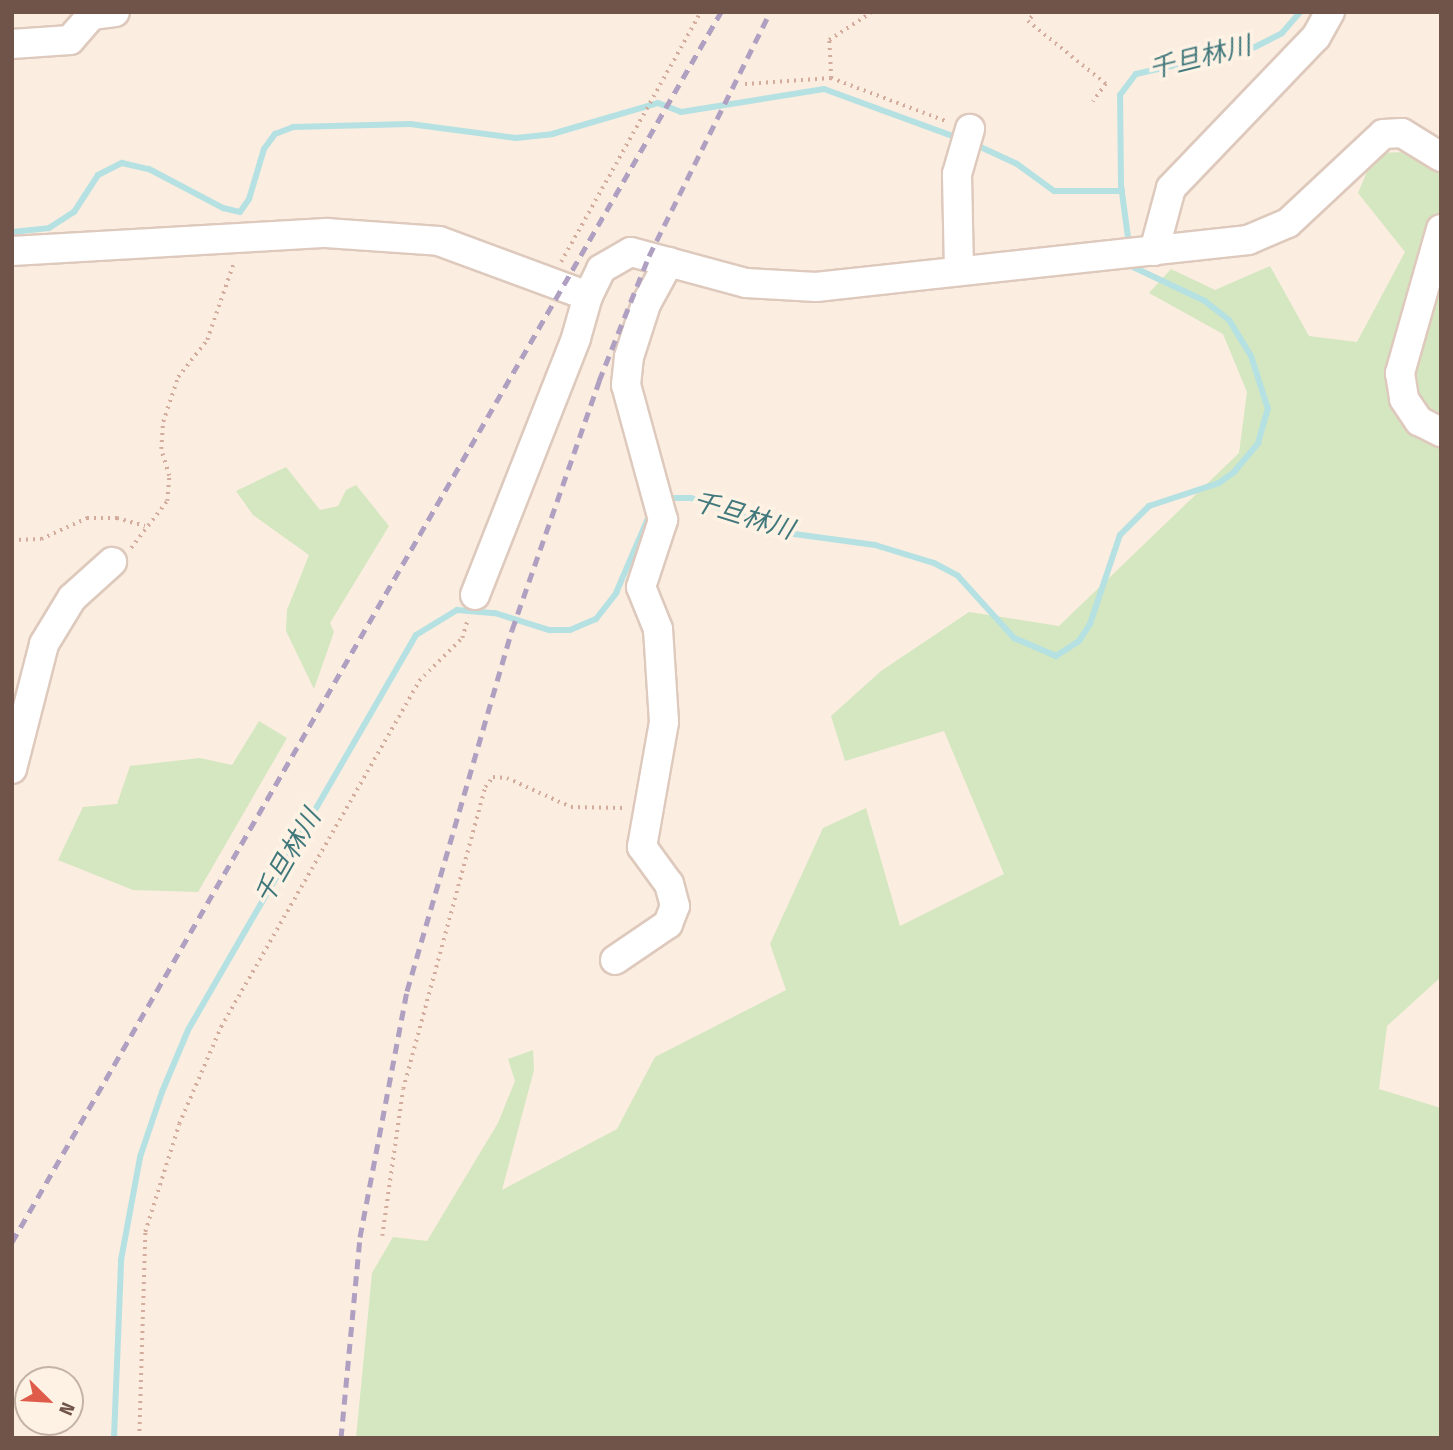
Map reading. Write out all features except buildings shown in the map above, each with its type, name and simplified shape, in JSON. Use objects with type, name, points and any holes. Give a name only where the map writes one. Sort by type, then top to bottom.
[{"type":"street","points":[[12,44],[71,40],[92,15],[115,12]]},
{"type":"street","points":[[1150,251],[1171,188],[1316,37],[1330,12]]},
{"type":"street","points":[[475,595],[576,338],[588,296],[601,269],[631,252],[746,283],[816,287],[1248,240],[1288,223],[1383,134],[1402,133],[1441,157]]},
{"type":"street","points":[[959,271],[957,174],[967,140]]},
{"type":"street","points":[[1441,229],[1400,373],[1404,399],[1419,421],[1441,432]]},
{"type":"street","points":[[12,251],[326,233],[439,242],[588,296]]},
{"type":"street","points":[[615,960],[668,924],[675,906],[669,884],[642,847],[647,806],[664,722],[658,629],[642,587],[663,520],[626,385],[646,304],[669,262]]},
{"type":"street","points":[[12,769],[44,644],[72,598],[112,562]]},
{"type":"path","points":[[541,279],[559,264],[701,12]]},
{"type":"path","points":[[831,78],[829,40],[872,12]]},
{"type":"path","points":[[1037,12],[1028,21],[1106,85],[1093,102]]},
{"type":"path","points":[[745,84],[831,78],[967,140]]},
{"type":"path","points":[[112,562],[133,547],[145,526],[167,501],[168,466],[161,449],[170,401],[178,377],[207,340],[238,237]]},
{"type":"path","points":[[12,541],[41,539],[87,518],[117,518],[145,526]]},
{"type":"path","points":[[139,1438],[145,1232],[179,1124],[221,1027],[419,681],[462,638]]},
{"type":"path","points":[[382,1236],[403,1089],[485,787],[494,777],[507,778],[571,807],[602,810],[647,806]]},
{"type":"green space","points":[[1441,151],[1441,977],[1387,1026],[1379,1089],[1441,1108],[1441,1438],[356,1438],[372,1273],[393,1237],[427,1241],[498,1123],[515,1081],[508,1059],[533,1050],[534,1070],[502,1190],[617,1129],[655,1057],[786,990],[770,944],[823,828],[866,808],[900,926],[1004,874],[944,731],[845,761],[831,716],[881,671],[969,612],[1059,626],[1239,453],[1247,392],[1223,334],[1149,293],[1171,269],[1215,290],[1270,266],[1309,336],[1357,342],[1405,252],[1358,193],[1375,153]]},
{"type":"green space","points":[[286,467],[320,510],[338,506],[346,490],[356,485],[389,526],[330,623],[334,632],[314,689],[286,631],[287,610],[309,555],[253,515],[236,491]]},
{"type":"green space","points":[[259,721],[287,738],[198,892],[133,890],[58,860],[83,807],[117,804],[130,766],[200,758],[232,765]]},
{"type":"waterway","name":"千旦林川","points":[[1129,245],[1121,185],[1120,95],[1136,74],[1255,47],[1282,33],[1300,12]]},
{"type":"waterway","points":[[12,232],[49,228],[74,212],[98,175],[122,163],[149,169],[223,208],[240,212],[249,199],[264,149],[275,134],[293,127],[410,124],[516,138],[552,134],[658,103],[681,112],[824,89],[961,139]]},
{"type":"waterway","points":[[974,144],[1017,164],[1054,191],[1122,191]]},
{"type":"waterway","name":"千旦林川","points":[[666,498],[691,498],[794,534],[875,545],[934,563],[958,576],[1014,638],[1056,656],[1079,641],[1090,624],[1120,535],[1149,506],[1219,483],[1234,472],[1258,443],[1268,409],[1251,356],[1229,320],[1205,301],[1131,266],[1130,259]]},
{"type":"waterway","name":"千旦林川","points":[[114,1438],[121,1260],[140,1157],[162,1092],[188,1030],[416,635],[457,610],[495,613],[549,630],[570,630],[596,619],[616,593],[652,509]]},
{"type":"railway","points":[[12,1242],[721,12]]},
{"type":"railway","points":[[341,1438],[360,1237],[407,991],[512,630],[599,381],[649,256],[770,12]]}]
